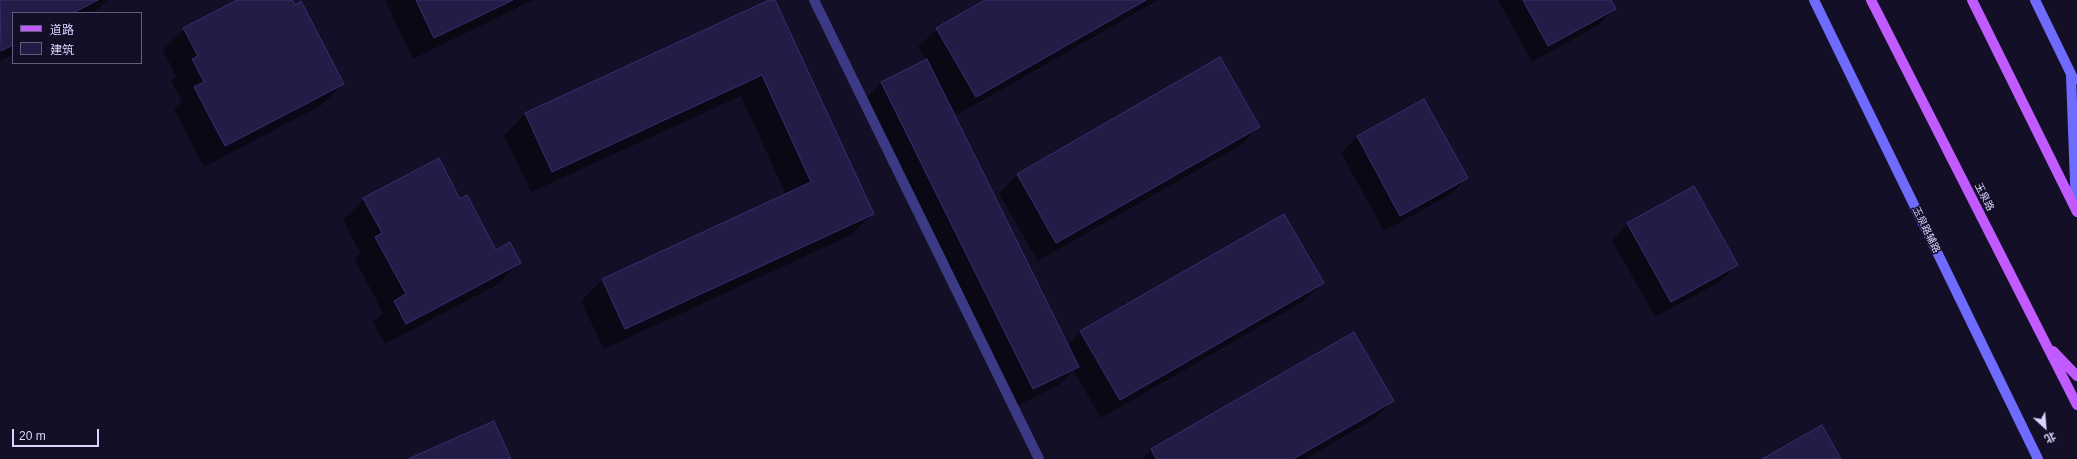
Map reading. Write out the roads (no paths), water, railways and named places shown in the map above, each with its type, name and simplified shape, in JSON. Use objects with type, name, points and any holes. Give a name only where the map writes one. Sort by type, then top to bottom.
[{"type":"main road","name":"玉泉路","points":[[1872,0],[2077,405]]},
{"type":"main road","points":[[1972,0],[2076,212]]},
{"type":"main road","points":[[2045,342],[2077,376]]},
{"type":"street","points":[[814,0],[1038,459]]},
{"type":"street","name":"玉泉路辅路","points":[[1814,0],[2038,459]]},
{"type":"street","points":[[2035,0],[2077,88]]},
{"type":"street","points":[[2071,75],[2076,212]]}]
